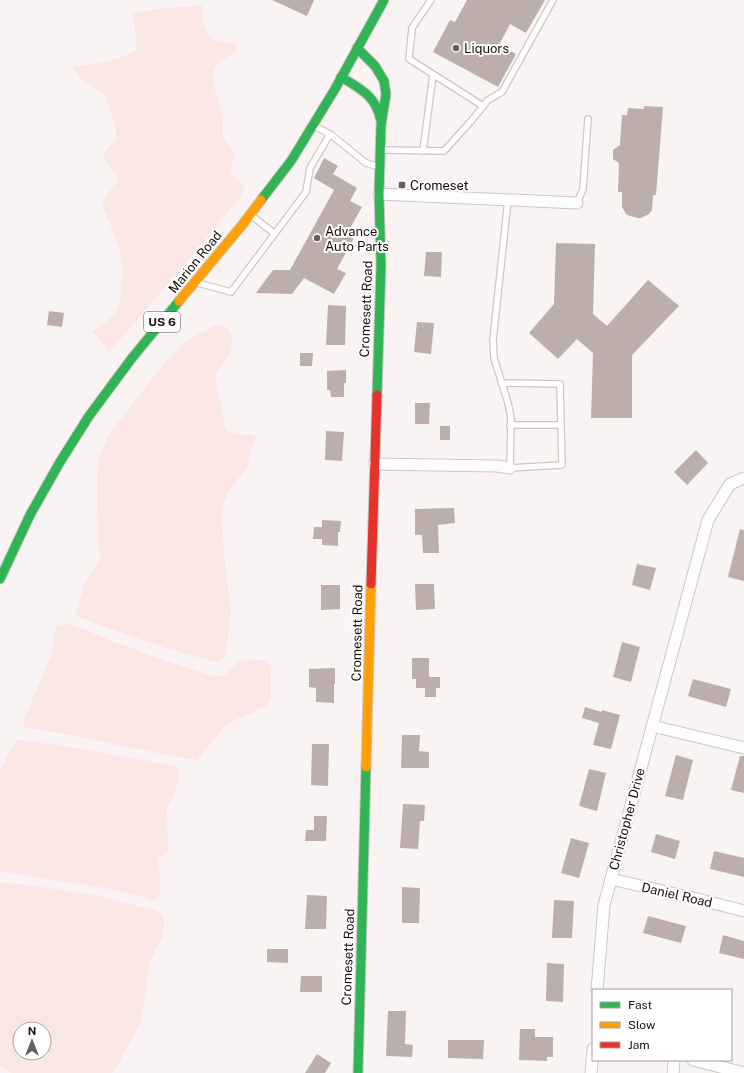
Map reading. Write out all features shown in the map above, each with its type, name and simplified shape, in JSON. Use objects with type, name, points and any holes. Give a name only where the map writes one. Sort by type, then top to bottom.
[{"type":"street","name":"Marion Road","points":[[0,579],[30,515],[60,462],[89,416],[132,358],[196,282],[291,161],[341,77],[384,0]]},
{"type":"street","points":[[357,48],[376,66],[384,80],[386,94],[381,125]]},
{"type":"street","points":[[341,77],[363,91],[376,104],[379,110],[381,125]]},
{"type":"street","name":"Cromesett Road","points":[[358,1073],[374,464],[381,265],[379,194],[381,125]]},
{"type":"street","points":[[379,194],[577,204]]},
{"type":"street","points":[[374,464],[497,466],[510,468]]},
{"type":"street","name":"Christopher Drive","points":[[597,989],[604,905],[708,520],[730,484],[744,478]]},
{"type":"street","points":[[0,552],[10,557]]},
{"type":"street","points":[[652,726],[744,748]]},
{"type":"street","name":"Daniel Road","points":[[611,879],[744,911]]},
{"type":"street","points":[[591,1073],[592,1061]]},
{"type":"street","points":[[673,1073],[674,1061]]},
{"type":"street","points":[[697,1061],[744,1073]]},
{"type":"lane","points":[[431,0],[412,28],[409,60],[483,106]]},
{"type":"lane","points":[[380,150],[444,151],[488,100],[502,92],[553,0]]},
{"type":"lane","points":[[423,151],[433,75]]},
{"type":"lane","points":[[577,204],[583,189],[588,119]]},
{"type":"lane","points":[[312,125],[330,134],[366,162],[380,167]]},
{"type":"lane","points":[[196,282],[231,292],[306,192],[310,168],[330,134]]},
{"type":"lane","points":[[501,383],[560,384],[562,465],[510,468],[510,418],[508,404],[501,383],[494,358],[493,340],[508,200]]},
{"type":"lane","points":[[250,215],[275,234]]},
{"type":"lane","points":[[510,425],[561,425]]},
{"type":"shaded area","points":[[202,5],[204,26],[210,35],[219,41],[232,42],[236,45],[237,52],[225,58],[216,65],[213,75],[215,90],[223,118],[223,137],[235,155],[231,173],[245,186],[239,200],[228,211],[199,248],[109,352],[92,331],[108,321],[116,311],[120,300],[122,263],[119,247],[102,203],[117,181],[117,175],[108,165],[103,154],[116,141],[116,129],[105,96],[82,80],[72,67],[114,60],[137,50],[133,13],[148,10]]},
{"type":"shaded area","points":[[216,325],[225,326],[231,333],[232,344],[230,353],[215,375],[225,427],[231,432],[256,436],[252,446],[249,464],[228,493],[224,504],[222,518],[224,554],[231,611],[225,657],[220,661],[215,662],[144,641],[75,615],[85,582],[101,558],[98,547],[97,475],[99,457],[110,433],[165,362],[183,344],[196,335]]},
{"type":"shaded area","points":[[68,624],[163,660],[214,676],[225,676],[235,665],[242,661],[254,659],[268,662],[271,669],[271,699],[267,705],[259,710],[225,726],[197,760],[130,748],[61,733],[25,728],[25,717],[52,653],[53,637],[57,626]]},
{"type":"shaded area","points":[[17,740],[87,750],[178,767],[179,775],[174,797],[167,806],[168,851],[158,857],[160,896],[156,900],[150,900],[116,890],[0,871],[0,771],[10,750]]},
{"type":"shaded area","points":[[0,882],[98,896],[155,910],[162,915],[164,926],[162,938],[150,961],[140,1024],[112,1073],[11,1073],[0,1065]]},
{"type":"building","points":[[272,0],[314,0],[307,16]]},
{"type":"building","points":[[467,0],[545,0],[526,33],[510,24],[499,45],[516,54],[498,87],[433,52],[450,20],[455,22]]},
{"type":"building","points":[[644,106],[663,107],[656,195],[653,195],[652,210],[649,214],[638,218],[626,214],[622,207],[622,192],[618,192],[619,163],[613,159],[613,150],[620,145],[622,115],[627,115],[628,108],[644,109]]},
{"type":"building","points":[[324,158],[338,166],[333,174],[357,188],[350,201],[362,207],[349,230],[356,234],[337,269],[346,273],[334,294],[304,278],[292,294],[256,293],[273,270],[290,270],[334,190],[314,178]]},
{"type":"building","points":[[556,243],[595,244],[593,314],[607,326],[648,280],[679,306],[632,355],[632,418],[591,418],[593,353],[577,339],[558,359],[529,333],[554,304]]},
{"type":"building","points":[[426,252],[442,252],[441,277],[424,276]]},
{"type":"building","points":[[328,305],[346,306],[345,345],[326,345]]},
{"type":"building","points":[[49,311],[64,313],[62,327],[47,325]]},
{"type":"building","points":[[417,322],[434,323],[431,354],[414,352]]},
{"type":"building","points":[[300,353],[313,353],[312,366],[300,366]]},
{"type":"building","points":[[346,370],[344,397],[331,397],[330,390],[327,390],[327,371]]},
{"type":"building","points":[[415,403],[430,403],[429,424],[415,424]]},
{"type":"building","points":[[440,426],[450,426],[450,440],[440,440]]},
{"type":"building","points":[[326,431],[344,432],[342,461],[325,460]]},
{"type":"building","points":[[696,450],[708,463],[687,485],[674,472]]},
{"type":"building","points":[[454,508],[455,523],[438,525],[439,553],[423,553],[422,535],[415,535],[415,509]]},
{"type":"building","points":[[322,520],[341,521],[340,532],[338,532],[338,546],[322,545],[322,539],[313,539],[314,527],[322,527]]},
{"type":"building","points":[[740,529],[744,530],[744,581],[728,577]]},
{"type":"building","points":[[637,564],[656,568],[650,590],[632,585]]},
{"type":"building","points":[[415,584],[434,584],[435,609],[416,610]]},
{"type":"building","points":[[321,585],[340,585],[340,609],[321,610]]},
{"type":"building","points":[[622,642],[640,647],[631,682],[613,677]]},
{"type":"building","points":[[412,658],[429,658],[429,677],[440,677],[440,688],[436,688],[436,697],[425,697],[425,688],[416,688],[416,679],[412,679]]},
{"type":"building","points":[[335,668],[334,703],[316,702],[316,688],[309,687],[309,669]]},
{"type":"building","points":[[693,679],[731,689],[726,707],[688,696]]},
{"type":"building","points":[[585,707],[620,715],[611,749],[593,745],[599,723],[582,718]]},
{"type":"building","points":[[402,735],[420,735],[419,751],[429,752],[429,768],[401,768]]},
{"type":"building","points":[[312,744],[329,744],[328,786],[311,785]]},
{"type":"building","points":[[676,755],[693,760],[683,800],[665,796]]},
{"type":"building","points":[[740,756],[744,756],[744,793],[731,790]]},
{"type":"building","points":[[589,769],[606,773],[597,811],[579,806]]},
{"type":"building","points":[[403,804],[425,805],[424,821],[420,821],[418,849],[400,848]]},
{"type":"building","points":[[314,816],[327,816],[326,841],[305,841],[306,830],[314,830]]},
{"type":"building","points":[[656,834],[680,841],[675,859],[651,852]]},
{"type":"building","points":[[571,838],[589,843],[579,878],[561,873]]},
{"type":"building","points":[[714,851],[744,858],[744,877],[710,869]]},
{"type":"building","points":[[402,887],[420,888],[419,923],[402,923]]},
{"type":"building","points":[[307,895],[327,896],[326,929],[305,929]]},
{"type":"building","points":[[554,900],[574,901],[572,938],[552,938]]},
{"type":"building","points":[[648,916],[686,926],[681,943],[643,933]]},
{"type":"building","points":[[723,935],[744,941],[744,959],[719,953]]},
{"type":"building","points":[[267,949],[288,949],[288,963],[267,962]]},
{"type":"building","points":[[547,963],[564,964],[563,1002],[546,1001]]},
{"type":"building","points":[[301,976],[322,976],[322,992],[300,992]]},
{"type":"building","points":[[388,1011],[406,1011],[405,1044],[413,1045],[412,1057],[386,1056]]},
{"type":"building","points":[[520,1029],[535,1029],[535,1037],[553,1037],[553,1057],[547,1057],[547,1061],[519,1060]]},
{"type":"building","points":[[448,1040],[484,1040],[483,1059],[448,1058]]},
{"type":"building","points":[[317,1054],[331,1063],[325,1073],[305,1073]]},
{"type":"traffic: fast","points":[[261,200],[291,161],[335,89],[384,0]]},
{"type":"traffic: fast","points":[[357,48],[375,66],[384,81],[386,94],[381,125],[379,194],[381,265],[377,395]]},
{"type":"traffic: fast","points":[[341,77],[367,94],[379,112],[381,121]]},
{"type":"traffic: fast","points":[[0,579],[30,515],[60,462],[89,416],[132,358],[179,301]]},
{"type":"traffic: fast","points":[[358,1073],[366,767]]},
{"type":"traffic: slow","points":[[179,301],[261,200]]},
{"type":"traffic: slow","points":[[366,767],[371,584]]},
{"type":"traffic: jam","points":[[371,584],[377,395]]},
{"type":"place","name":"Liquors","points":[[456,48]]},
{"type":"place","name":"Cromeset","points":[[402,185]]},
{"type":"place","name":"Advance Auto Parts","points":[[317,238]]}]
